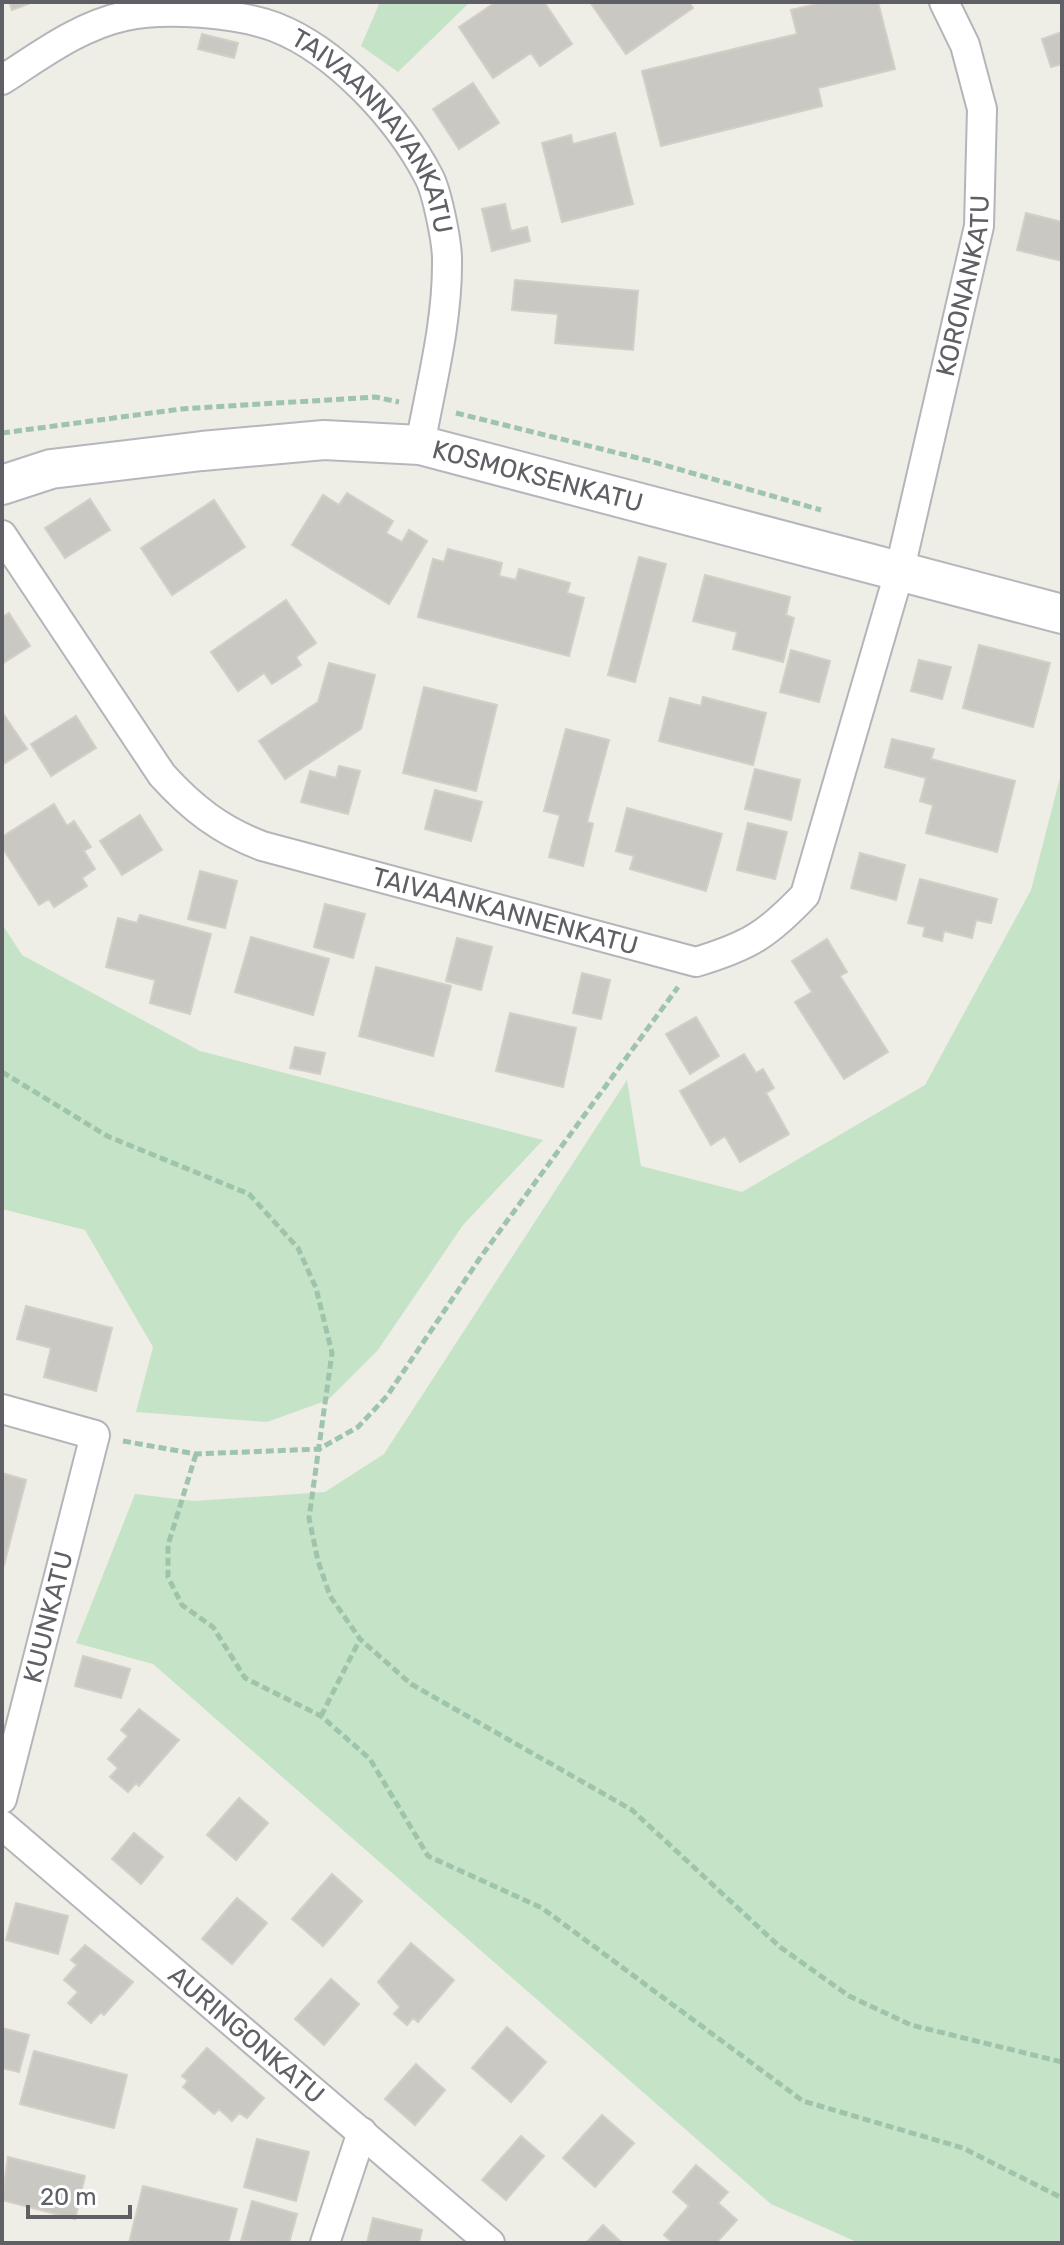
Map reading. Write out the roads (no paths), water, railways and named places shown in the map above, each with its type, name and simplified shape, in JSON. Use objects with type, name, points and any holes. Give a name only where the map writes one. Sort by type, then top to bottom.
[{"type":"street","name":"KORONANKATU","points":[[899,573],[980,211],[982,109],[965,45],[944,2]]},
{"type":"street","name":"TAIVAANNAVANKATU","points":[[2,80],[77,32],[126,15],[173,13],[239,18],[277,28],[335,63],[391,117],[431,179],[447,258],[438,345],[420,445]]},
{"type":"street","name":"KOSMOKSENKATU","points":[[2,485],[51,469],[202,451],[324,440],[420,445],[1062,614]]},
{"type":"street","name":"TAIVAANKANNENKATU","points":[[2,535],[162,775],[192,808],[229,833],[262,846],[696,962],[742,948],[775,927],[805,895],[899,573]]},
{"type":"street","name":"KUUNKATU","points":[[2,1409],[95,1435],[2,1799]]},
{"type":"street","name":"AURINGONKATU","points":[[2,1825],[490,2243]]},
{"type":"street","points":[[325,2243],[362,2132]]}]
